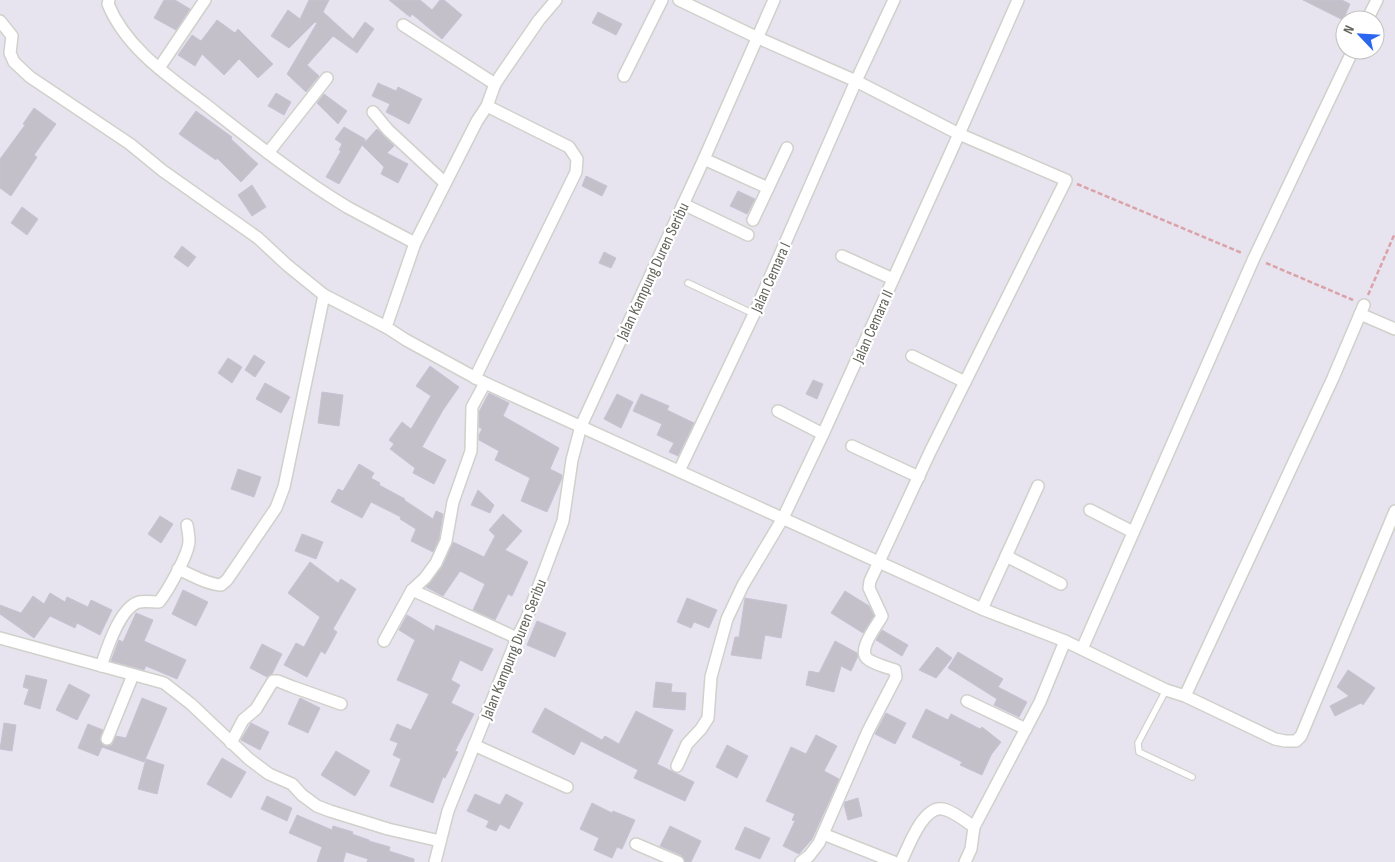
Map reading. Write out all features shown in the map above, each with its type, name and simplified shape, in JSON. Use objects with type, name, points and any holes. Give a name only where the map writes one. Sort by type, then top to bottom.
[{"type":"street","points":[[158,68],[205,0]]},
{"type":"street","points":[[386,327],[415,243],[477,120],[487,106],[495,84],[523,42],[556,0]]},
{"type":"street","points":[[624,76],[662,0]]},
{"type":"street","points":[[679,0],[756,37],[856,81],[959,134],[1066,180],[965,382],[870,581],[869,588],[882,616],[863,653],[870,660],[895,670],[896,677],[868,730],[823,834],[813,851],[801,862]]},
{"type":"street","name":"Jalan Kampung Duren Seribu","points":[[435,862],[448,811],[517,638],[526,620],[563,522],[572,460],[581,426],[704,159],[756,37],[774,0]]},
{"type":"street","name":"Jalan Cemara I","points":[[679,471],[754,314],[856,81],[894,0]]},
{"type":"street","name":"Jalan Cemara II","points":[[677,766],[686,744],[701,729],[708,718],[711,677],[727,619],[743,585],[783,518],[823,434],[1018,0]]},
{"type":"street","points":[[105,1],[124,33],[158,68],[268,154],[347,206],[415,243]]},
{"type":"street","points":[[0,21],[12,36],[10,53],[14,62],[30,77],[130,144],[258,238],[302,278],[324,295],[386,327],[480,380],[982,609],[1065,641],[1166,690],[1185,696],[1275,739],[1296,741],[1301,736],[1392,526],[1395,511]]},
{"type":"street","points":[[403,25],[495,84]]},
{"type":"street","points":[[1082,649],[1254,258],[1348,60]]},
{"type":"street","points":[[268,154],[326,78]]},
{"type":"street","points":[[384,641],[412,590],[425,578],[436,563],[446,542],[453,502],[471,451],[472,407],[480,380],[576,172],[577,159],[568,147],[487,106]]},
{"type":"street","points":[[372,112],[388,130],[446,183]]},
{"type":"street","points":[[753,220],[787,148]]},
{"type":"street","points":[[704,159],[768,188]]},
{"type":"street","points":[[683,204],[748,235]]},
{"type":"street","points":[[842,256],[893,279]]},
{"type":"street","points":[[178,569],[214,585],[222,585],[276,508],[284,487],[324,295]]},
{"type":"street","points":[[1185,696],[1333,378],[1362,309],[1395,329]]},
{"type":"street","points":[[912,356],[965,382]]},
{"type":"street","points":[[778,411],[823,434]]},
{"type":"street","points":[[852,446],[919,477]]},
{"type":"street","points":[[982,609],[1038,486]]},
{"type":"street","points":[[1090,510],[1133,532]]},
{"type":"street","points":[[101,666],[111,639],[128,608],[138,602],[159,602],[166,594],[189,543],[187,525]]},
{"type":"street","points":[[1006,556],[1061,584]]},
{"type":"street","points":[[412,590],[517,638]]},
{"type":"street","points":[[0,638],[164,683],[191,704],[249,760],[269,774],[292,784],[302,795],[317,806],[388,829],[440,841]]},
{"type":"street","points":[[965,862],[970,849],[974,826],[1026,729],[1046,688],[1065,641]]},
{"type":"street","points":[[107,739],[134,675]]},
{"type":"street","points":[[231,743],[243,720],[256,709],[273,681],[278,680],[341,704]]},
{"type":"street","points":[[967,701],[1026,729]]},
{"type":"street","points":[[474,745],[567,787]]},
{"type":"street","points":[[901,862],[920,824],[927,814],[934,810],[943,809],[974,826]]},
{"type":"street","points":[[823,834],[894,862]]},
{"type":"street","points":[[636,844],[678,862]]},
{"type":"lane","points":[[688,283],[754,314]]},
{"type":"lane","points":[[1166,690],[1138,743],[1139,752],[1192,777]]},
{"type":"path","points":[[1066,180],[1254,258],[1362,309],[1395,233]]},
{"type":"building","points":[[164,0],[175,0],[190,9],[176,30],[154,18]]},
{"type":"building","points":[[309,0],[329,0],[323,12],[353,39],[365,22],[374,29],[357,53],[333,36],[307,65],[319,76],[306,92],[287,74],[317,23],[315,22],[289,48],[271,36],[288,10],[300,19]]},
{"type":"building","points":[[389,0],[420,0],[432,10],[440,0],[444,0],[462,15],[442,39],[412,14],[410,17]]},
{"type":"building","points":[[1303,0],[1342,0],[1350,4],[1347,10],[1335,10],[1335,16]]},
{"type":"building","points":[[598,12],[622,24],[616,35],[592,23]]},
{"type":"building","points":[[217,20],[235,33],[238,29],[273,64],[258,78],[239,59],[224,75],[202,54],[195,66],[178,55],[192,35],[201,41]]},
{"type":"building","points":[[378,83],[396,91],[398,87],[422,99],[409,124],[386,112],[390,104],[372,96]]},
{"type":"building","points":[[276,93],[291,102],[284,115],[268,106]]},
{"type":"building","points":[[324,94],[347,111],[338,124],[317,103]]},
{"type":"building","points":[[34,108],[56,124],[34,155],[37,157],[11,196],[0,188],[0,159],[25,125],[23,124]]},
{"type":"building","points":[[196,111],[232,137],[231,139],[258,164],[241,182],[217,158],[216,160],[179,134]]},
{"type":"building","points":[[344,127],[365,139],[365,142],[377,129],[394,146],[387,153],[408,164],[398,183],[381,174],[384,167],[362,145],[339,184],[326,177],[341,151],[339,150],[342,144],[335,139]]},
{"type":"building","points":[[586,176],[607,186],[602,196],[582,186]]},
{"type":"building","points":[[252,185],[266,207],[252,216],[238,195]]},
{"type":"building","points":[[738,191],[755,199],[747,214],[730,206]]},
{"type":"building","points":[[22,207],[38,219],[27,235],[11,223]]},
{"type":"building","points":[[182,246],[196,257],[188,267],[174,257]]},
{"type":"building","points":[[604,252],[616,258],[611,268],[599,263]]},
{"type":"building","points":[[254,355],[265,362],[255,377],[245,370]]},
{"type":"building","points":[[228,358],[242,367],[232,383],[218,373]]},
{"type":"building","points":[[430,366],[459,387],[443,410],[422,447],[446,460],[434,484],[413,473],[415,468],[390,449],[394,444],[389,440],[402,422],[411,429],[431,396],[416,386]]},
{"type":"building","points":[[813,380],[823,384],[817,399],[806,394]]},
{"type":"building","points":[[265,383],[290,397],[281,413],[256,399]]},
{"type":"building","points":[[322,392],[343,395],[339,426],[318,423]]},
{"type":"building","points":[[489,393],[509,403],[503,416],[559,448],[550,469],[562,475],[562,478],[547,512],[521,501],[530,478],[495,460],[499,451],[479,440],[482,429],[479,427],[479,412]]},
{"type":"building","points":[[617,394],[633,402],[621,428],[604,419]]},
{"type":"building","points":[[641,394],[669,406],[667,410],[694,423],[678,456],[669,452],[674,443],[657,435],[662,424],[633,411]]},
{"type":"building","points":[[359,464],[374,473],[371,478],[380,483],[379,485],[405,499],[433,519],[436,511],[443,514],[439,539],[433,552],[411,541],[416,529],[400,519],[401,517],[371,502],[362,518],[331,502],[338,489],[343,491]]},
{"type":"building","points":[[238,469],[261,477],[254,497],[231,489]]},
{"type":"building","points":[[478,490],[494,505],[490,513],[471,505]]},
{"type":"building","points":[[503,514],[522,531],[505,550],[528,562],[512,596],[508,594],[495,620],[473,610],[485,584],[460,571],[443,596],[426,587],[442,567],[453,542],[484,557],[495,536],[489,530]]},
{"type":"building","points":[[160,516],[173,524],[161,543],[148,534]]},
{"type":"building","points":[[302,534],[323,542],[316,559],[295,551]]},
{"type":"building","points":[[310,562],[338,583],[341,579],[356,589],[333,629],[337,632],[325,654],[321,651],[307,677],[284,665],[296,643],[304,647],[320,617],[288,593]]},
{"type":"building","points":[[183,590],[208,602],[196,626],[172,614]]},
{"type":"building","points":[[845,591],[869,606],[874,616],[863,633],[831,613]]},
{"type":"building","points":[[50,593],[65,602],[67,597],[88,607],[91,600],[112,610],[100,635],[77,623],[75,628],[50,616],[34,638],[0,614],[0,605],[21,613],[33,596],[44,604]]},
{"type":"building","points":[[687,598],[717,610],[709,628],[694,622],[691,628],[677,622]]},
{"type":"building","points":[[745,598],[787,605],[781,638],[765,635],[761,659],[731,655],[735,637],[739,637]]},
{"type":"building","points":[[136,613],[153,620],[144,641],[186,660],[177,679],[146,666],[144,670],[111,661],[119,640],[123,642]]},
{"type":"building","points":[[407,615],[434,631],[436,625],[493,649],[482,671],[460,660],[451,680],[460,685],[451,703],[474,714],[455,751],[458,752],[445,778],[443,777],[433,803],[390,786],[401,759],[393,755],[398,743],[390,740],[397,724],[411,730],[429,694],[397,680],[415,640],[399,630]]},
{"type":"building","points":[[537,621],[566,633],[555,657],[527,645]]},
{"type":"building","points":[[882,630],[908,645],[902,656],[876,640]]},
{"type":"building","points":[[835,641],[857,653],[858,656],[851,671],[841,666],[834,692],[806,685],[809,671],[819,673]]},
{"type":"building","points":[[262,644],[282,654],[272,674],[267,677],[250,668]]},
{"type":"building","points":[[937,647],[952,658],[936,678],[919,670]]},
{"type":"building","points":[[958,652],[1003,679],[998,687],[1027,702],[1019,717],[994,705],[997,699],[948,668]]},
{"type":"building","points":[[1348,670],[1375,688],[1363,705],[1361,703],[1335,716],[1330,706],[1349,696],[1337,687]]},
{"type":"building","points":[[26,675],[47,680],[40,709],[24,704],[29,689],[23,687]]},
{"type":"building","points":[[656,682],[672,684],[671,692],[686,693],[685,710],[653,707]]},
{"type":"building","points":[[69,684],[90,695],[77,720],[56,710]]},
{"type":"building","points":[[142,698],[167,708],[144,762],[102,747],[98,756],[78,748],[88,724],[103,730],[100,740],[105,746],[112,745],[116,736],[126,738]]},
{"type":"building","points":[[300,698],[320,708],[308,733],[288,724]]},
{"type":"building","points":[[545,708],[602,740],[605,736],[619,744],[636,711],[673,730],[657,764],[694,782],[685,801],[634,778],[638,770],[581,741],[574,755],[532,732]]},
{"type":"building","points":[[926,709],[948,720],[951,714],[980,729],[982,727],[1001,742],[991,755],[982,775],[960,765],[962,762],[912,737]]},
{"type":"building","points":[[886,713],[906,723],[895,744],[875,734]]},
{"type":"building","points":[[4,723],[16,725],[12,751],[0,749]]},
{"type":"building","points":[[251,723],[269,732],[260,750],[241,740]]},
{"type":"building","points":[[816,735],[837,746],[824,771],[839,779],[812,839],[799,854],[783,846],[795,821],[792,820],[795,814],[766,801],[791,747],[806,754]]},
{"type":"building","points":[[727,745],[748,756],[737,778],[716,767]]},
{"type":"building","points":[[336,751],[370,771],[355,796],[321,775]]},
{"type":"building","points":[[222,758],[246,772],[231,798],[207,784]]},
{"type":"building","points":[[146,759],[164,765],[157,794],[138,789]]},
{"type":"building","points":[[475,794],[500,805],[506,794],[523,803],[509,829],[500,824],[496,831],[486,827],[489,821],[467,811]]},
{"type":"building","points":[[267,796],[292,808],[287,821],[261,809]]},
{"type":"building","points":[[858,798],[862,816],[848,820],[845,802]]},
{"type":"building","points":[[592,803],[612,813],[613,811],[635,820],[622,849],[617,847],[612,858],[594,850],[599,838],[580,829]]},
{"type":"building","points":[[297,815],[332,830],[333,826],[353,832],[352,834],[369,841],[390,847],[389,851],[414,859],[414,862],[367,862],[368,859],[346,852],[343,862],[317,862],[322,847],[289,833]]},
{"type":"building","points":[[670,826],[701,841],[691,862],[685,862],[681,855],[660,846]]},
{"type":"building","points":[[745,827],[770,838],[760,859],[735,849]]}]
